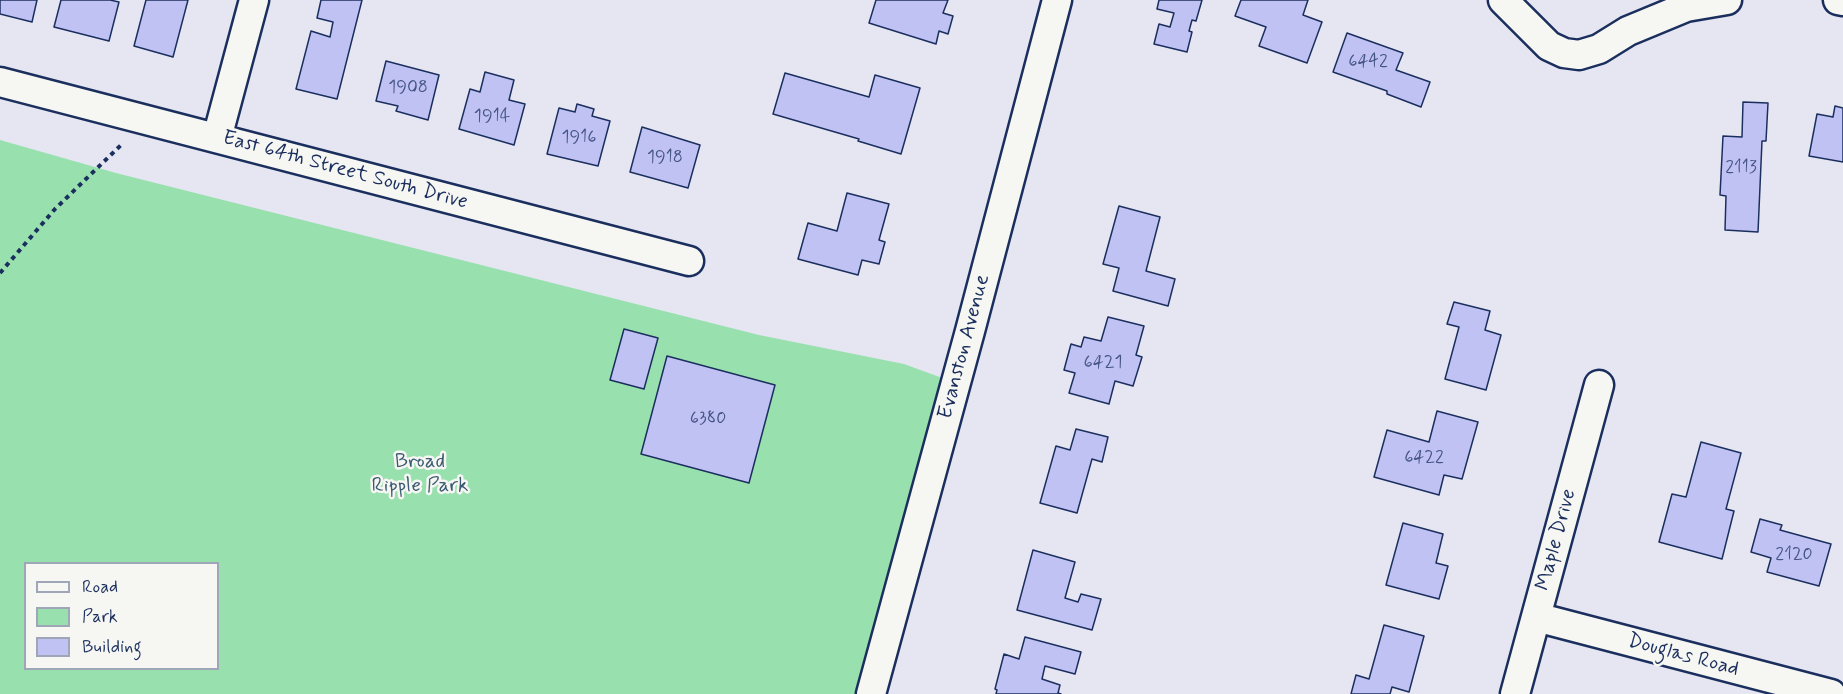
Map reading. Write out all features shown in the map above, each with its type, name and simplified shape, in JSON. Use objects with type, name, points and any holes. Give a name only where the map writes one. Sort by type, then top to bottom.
[{"type":"street","points":[[217,138],[254,0]]},
{"type":"street","name":"Evanston Avenue","points":[[871,694],[1058,0]]},
{"type":"street","points":[[1503,0],[1549,46],[1564,53],[1579,55],[1599,49],[1628,31],[1686,7],[1726,0]]},
{"type":"street","points":[[1838,0],[1843,1]]},
{"type":"street","name":"East 64th Street South Drive","points":[[0,82],[689,261]]},
{"type":"street","name":"Maple Drive","points":[[1515,694],[1599,385]]},
{"type":"street","name":"Douglas Road","points":[[1536,617],[1831,694]]},
{"type":"path","points":[[0,273],[55,209],[148,120]]},
{"type":"green space","name":"Broad Ripple Park","points":[[0,140],[116,173],[759,335],[904,364],[956,383],[872,694],[0,694]]},
{"type":"building","points":[[0,0],[37,0],[32,22],[0,14]]},
{"type":"building","points":[[61,0],[119,2],[109,41],[54,27]]},
{"type":"building","points":[[146,0],[188,0],[173,57],[134,46]]},
{"type":"building","points":[[321,0],[362,0],[337,99],[296,89],[311,31],[330,37],[333,22],[317,18]]},
{"type":"building","points":[[876,0],[948,0],[943,13],[953,16],[948,34],[939,31],[936,44],[869,23]]},
{"type":"building","points":[[1159,0],[1202,0],[1196,21],[1192,20],[1189,31],[1192,32],[1187,52],[1154,44],[1159,24],[1170,27],[1174,13],[1157,9]]},
{"type":"building","points":[[1241,0],[1308,0],[1303,15],[1322,22],[1307,63],[1259,46],[1266,27],[1235,16]]},
{"type":"building","points":[[1347,33],[1403,53],[1396,70],[1430,82],[1421,107],[1387,94],[1387,91],[1333,72]]},
{"type":"building","points":[[386,61],[439,75],[428,120],[396,111],[398,106],[376,101]]},
{"type":"building","points":[[485,72],[514,80],[509,100],[525,104],[514,145],[459,129],[470,89],[480,92]]},
{"type":"building","points":[[785,73],[869,97],[875,75],[920,88],[901,154],[773,114]]},
{"type":"building","points":[[1743,102],[1768,103],[1766,141],[1762,141],[1758,232],[1725,230],[1726,196],[1720,195],[1723,136],[1742,137]]},
{"type":"building","points":[[577,104],[594,109],[592,116],[610,121],[598,166],[547,154],[559,108],[575,112]]},
{"type":"building","points":[[1835,106],[1843,108],[1843,162],[1809,156],[1817,114],[1833,117]]},
{"type":"building","points":[[642,127],[700,145],[688,188],[630,172]]},
{"type":"building","points":[[847,193],[889,204],[879,240],[885,242],[879,264],[862,260],[858,275],[798,259],[808,223],[837,231]]},
{"type":"building","points":[[1119,206],[1160,217],[1146,271],[1175,279],[1168,306],[1113,291],[1119,268],[1103,264]]},
{"type":"building","points":[[1454,302],[1490,311],[1485,330],[1501,335],[1486,390],[1445,379],[1459,327],[1447,324]]},
{"type":"building","points":[[1108,317],[1144,326],[1136,355],[1142,357],[1133,386],[1115,381],[1109,404],[1069,393],[1075,373],[1064,370],[1071,344],[1081,347],[1084,337],[1101,341]]},
{"type":"building","points":[[624,329],[658,338],[644,389],[610,380]]},
{"type":"building","points":[[667,356],[775,385],[749,483],[641,454]]},
{"type":"building","points":[[1437,411],[1478,422],[1462,479],[1444,475],[1439,495],[1374,477],[1387,430],[1429,442]]},
{"type":"building","points":[[1076,429],[1108,437],[1102,462],[1092,459],[1077,513],[1040,503],[1056,446],[1070,450]]},
{"type":"building","points":[[1701,442],[1741,453],[1726,509],[1734,511],[1722,559],[1659,542],[1672,494],[1686,497]]},
{"type":"building","points":[[1760,519],[1782,525],[1780,530],[1831,544],[1819,586],[1767,572],[1771,558],[1751,552]]},
{"type":"building","points":[[1403,523],[1443,534],[1436,563],[1448,566],[1439,599],[1386,585]]},
{"type":"building","points":[[1033,550],[1075,562],[1065,598],[1078,602],[1081,594],[1101,599],[1092,630],[1017,610]]},
{"type":"building","points":[[1384,625],[1424,636],[1409,692],[1392,687],[1390,694],[1351,694],[1356,675],[1369,679]]},
{"type":"building","points":[[1025,637],[1081,652],[1075,674],[1045,666],[1042,679],[1060,685],[1058,693],[1061,694],[996,694],[995,689],[1004,654],[1019,659]]}]
